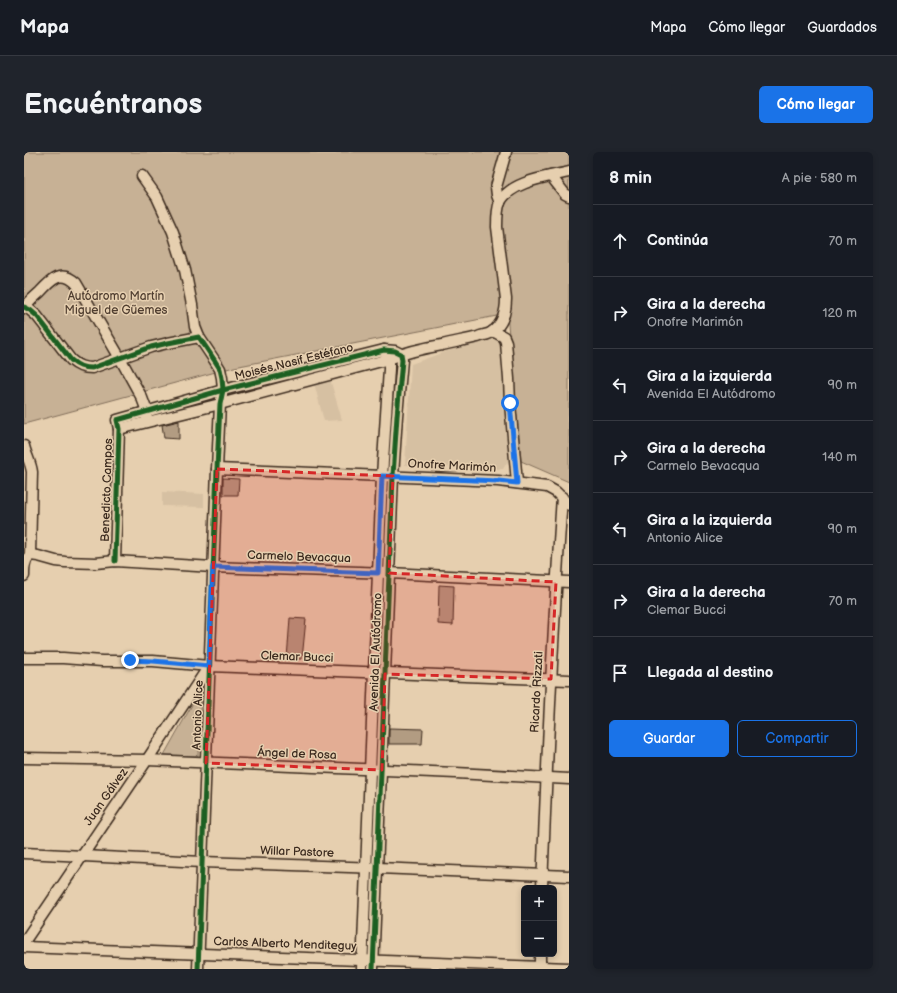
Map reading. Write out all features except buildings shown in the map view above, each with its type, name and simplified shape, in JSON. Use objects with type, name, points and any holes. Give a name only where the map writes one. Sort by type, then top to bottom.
[{"type":"street","points":[[500,203],[496,187],[506,152]]},
{"type":"street","points":[[386,354],[395,351],[401,354],[466,340],[488,334],[493,331],[500,324],[506,308],[496,227],[500,203],[509,192],[518,186],[533,180],[569,172]]},
{"type":"street","points":[[142,176],[157,196],[173,232],[185,270],[195,327],[199,337],[220,369],[223,390]]},
{"type":"street","points":[[551,176],[565,194],[569,196]]},
{"type":"street","points":[[147,417],[142,398],[120,358],[79,286],[71,278],[65,276],[57,277],[49,282],[24,307],[37,316],[67,356],[84,368],[92,368],[120,358],[151,347],[199,337]]},
{"type":"street","points":[[493,331],[506,339],[517,483]]},
{"type":"street","name":"Avenida El Autódromo","points":[[362,964],[382,476],[389,369],[386,354]]},
{"type":"street","name":"Moisés Nasif Estéfano","points":[[147,417],[223,390],[386,354]]},
{"type":"street","name":"Moisés Nasif Estéfano","points":[[118,424],[147,417],[220,404],[386,354]]},
{"type":"street","name":"Avenida El Autódromo","points":[[374,964],[393,476],[402,360],[401,354]]},
{"type":"street","name":"Antonio Alice","points":[[198,969],[217,469],[220,404],[223,390]]},
{"type":"street","name":"Benedicto Campos","points":[[115,561],[118,424]]},
{"type":"street","points":[[24,446],[32,472],[30,555],[25,561],[24,576]]},
{"type":"street","name":"Onofre Marimón","points":[[217,469],[498,481],[547,487],[556,492],[566,501]]},
{"type":"street","name":"Ricardo Rizzati","points":[[542,885],[556,582],[566,501]]},
{"type":"street","name":"Carmelo Bevacqua","points":[[30,555],[65,562],[96,563],[115,561],[213,567],[389,573],[569,582]]},
{"type":"street","name":"Clemar Bucci","points":[[24,658],[153,661],[209,666],[569,680]]},
{"type":"street","name":"Juan Gálvez","points":[[24,942],[209,666]]},
{"type":"street","name":"Ángel de Rosa","points":[[24,758],[147,760],[569,779]]},
{"type":"street","name":"Willar Pastore","points":[[24,853],[202,862],[569,876]]},
{"type":"street","name":"Carlos Alberto Menditeguy","points":[[24,947],[199,954],[362,964],[569,968]]},
{"type":"street","points":[[540,957],[540,968]]},
{"type":"highlighted area","points":[[217,469],[393,476],[389,573],[556,582],[551,679],[385,674],[382,770],[206,763]]},
{"type":"shaded area","points":[[487,337],[503,343],[508,461],[503,469],[405,465],[411,364]]},
{"type":"shaded area","points":[[330,379],[342,420],[324,421],[314,383]]},
{"type":"shaded area","points":[[162,492],[204,494],[204,507],[162,506]]},
{"type":"green space","name":"Autódromo Martín Miguel de Güemes","points":[[24,152],[569,152],[569,482],[521,461],[507,314],[234,367],[24,424]]},
{"type":"green space","points":[[382,355],[383,359],[239,395],[237,391]]},
{"type":"green space","points":[[201,689],[198,756],[164,755]]},
{"type":"cycle path","points":[[24,307],[37,316],[71,360],[83,367],[92,368],[151,347],[199,337],[220,369],[223,390],[220,404],[217,469],[198,969]]},
{"type":"cycle path","points":[[115,561],[119,429],[117,420],[223,390],[384,350],[395,351],[401,354],[402,360],[393,476],[373,969]]},
{"type":"route","points":[[130,660],[209,666],[213,567],[378,573],[382,476],[517,483],[510,403]]}]
